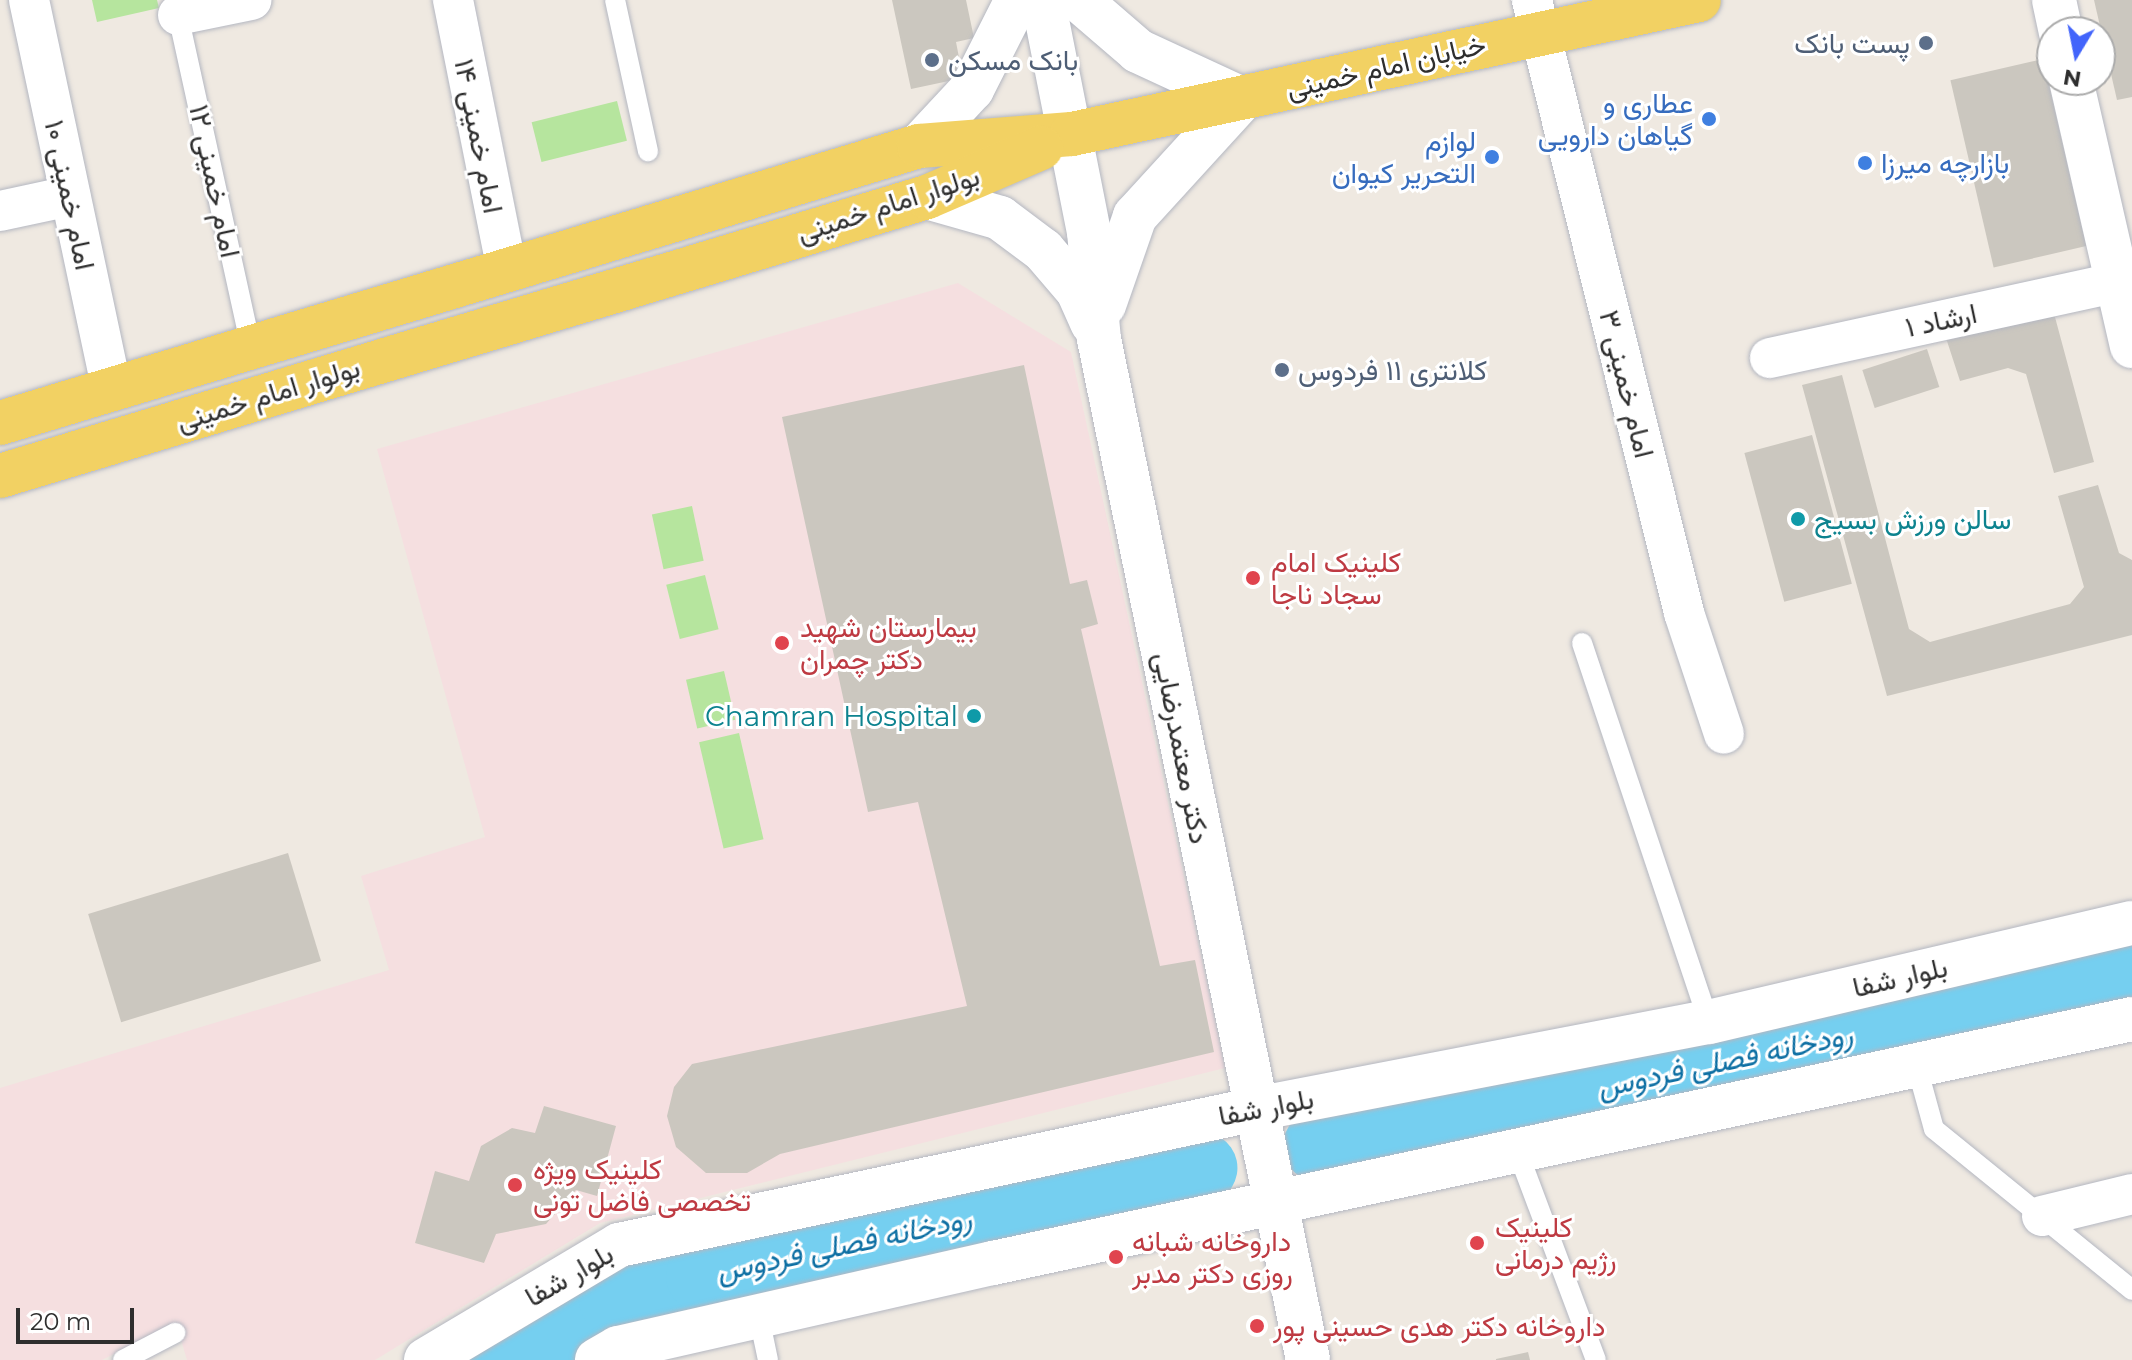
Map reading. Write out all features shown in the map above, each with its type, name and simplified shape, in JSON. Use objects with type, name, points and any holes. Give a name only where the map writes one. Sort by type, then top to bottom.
[{"type":"main road","name":"خیابان امام خمینی","points":[[1072,134],[1242,99],[1535,16],[1699,0]]},
{"type":"main road","name":"بولوار امام خمینی","points":[[0,423],[919,146],[1072,134]]},
{"type":"main road","name":"بولوار امام خمینی","points":[[0,476],[706,261],[927,197],[1072,134]]},
{"type":"main road","points":[[695,214],[706,261]]},
{"type":"street","name":"امام خمینی ۱۰","points":[[29,0],[112,390]]},
{"type":"street","points":[[178,15],[251,0]]},
{"type":"street","name":"امام خمینی ۱۴","points":[[453,0],[507,271]]},
{"type":"street","points":[[919,146],[972,89],[1017,0]]},
{"type":"street","name":"دکتر معتمد‌رضایی","points":[[1043,0],[1072,134],[1099,339],[1308,1360]]},
{"type":"street","points":[[1079,0],[1138,51],[1242,99],[1135,216],[1109,282],[1099,339]]},
{"type":"street","name":"امام خمینی ۳","points":[[1535,16],[1684,613],[1724,734]]},
{"type":"street","points":[[2075,96],[2123,281],[2132,346]]},
{"type":"street","points":[[0,211],[70,196]]},
{"type":"street","points":[[927,197],[1000,218],[1043,250],[1078,291],[1099,339]]},
{"type":"street","name":"ارشاد ۱","points":[[1770,358],[2123,281]]},
{"type":"street","name":"بلوار شفا","points":[[426,1360],[619,1245],[1256,1109],[1709,1022],[2132,923]]},
{"type":"street","points":[[597,1360],[618,1348],[1517,1150],[2132,1019]]},
{"type":"street","points":[[2042,1216],[2132,1194]]},
{"type":"lane","points":[[615,0],[648,151]]},
{"type":"lane","name":"امام خمینی ۱۲","points":[[178,15],[251,347]]},
{"type":"lane","points":[[1582,643],[1709,1022]]},
{"type":"lane","points":[[1917,1067],[1934,1129],[2132,1290]]},
{"type":"lane","points":[[1517,1150],[1596,1360]]},
{"type":"lane","points":[[759,1317],[768,1360]]},
{"type":"lane","points":[[123,1360],[175,1333]]},
{"type":"shaded area","name":"بیمارستان شهید دکتر چمران","points":[[958,283],[1071,352],[1225,1068],[600,1223],[375,1360],[187,1360],[176,1323],[102,1360],[0,1360],[0,1088],[389,970],[361,876],[485,837],[377,449]]},
{"type":"green space","points":[[92,0],[157,0],[159,8],[97,22]]},
{"type":"green space","points":[[617,101],[627,141],[542,162],[532,122]]},
{"type":"green space","points":[[692,506],[704,561],[664,569],[652,515]]},
{"type":"green space","points":[[705,575],[719,629],[680,639],[666,585]]},
{"type":"green space","points":[[724,671],[735,720],[697,728],[686,680]]},
{"type":"green space","points":[[739,733],[764,839],[724,848],[699,742]]},
{"type":"building","name":"بانک مسکن","points":[[892,0],[966,0],[974,38],[956,42],[963,78],[911,89]]},
{"type":"building","points":[[2094,0],[2132,0],[2132,97],[2117,100],[2116,96],[2116,16],[2098,16]]},
{"type":"building","points":[[2036,61],[2036,96],[2052,96],[2086,246],[1994,267],[1950,80]]},
{"type":"building","points":[[2052,306],[2094,462],[2054,473],[2026,374],[2008,368],[1960,381],[1946,338]]},
{"type":"building","points":[[1927,349],[1939,387],[1875,408],[1862,370]]},
{"type":"building","name":"Chamran Hospital","points":[[1024,365],[1070,584],[1087,580],[1098,624],[1081,629],[1160,966],[1195,960],[1214,1052],[780,1154],[747,1173],[706,1173],[676,1147],[667,1116],[674,1087],[692,1064],[967,1006],[918,802],[868,812],[782,417]]},
{"type":"building","points":[[1842,375],[1909,629],[1930,642],[2070,604],[2084,587],[2058,496],[2098,485],[2119,553],[2132,560],[2132,635],[1887,696],[1802,385]]},
{"type":"building","name":"سالن ورزش بسیج","points":[[1812,435],[1852,584],[1784,602],[1744,453]]},
{"type":"building","points":[[288,853],[321,961],[121,1022],[88,914]]},
{"type":"building","name":"کلینیک ویژه تخصصی فاضل تونی","points":[[544,1106],[616,1126],[597,1196],[576,1190],[546,1224],[496,1234],[484,1263],[415,1243],[435,1171],[469,1181],[481,1146],[512,1128],[535,1133]]},
{"type":"building","points":[[1528,1352],[1530,1360],[1496,1360],[1496,1359]]},
{"type":"waterway","name":"رودخانه فصلی فردوس","points":[[1319,1146],[2132,976]]},
{"type":"waterway","name":"رودخانه فصلی فردوس","points":[[500,1360],[615,1300],[702,1276],[1201,1168]]},
{"type":"place","name":"پست بانک","points":[[1926,43]]},
{"type":"place","name":"بانک مسکن","points":[[932,60]]},
{"type":"place","name":"عطاری و گیاهان دارویی","points":[[1709,119]]},
{"type":"place","name":"لوازم التحریر کیوان","points":[[1492,157]]},
{"type":"place","name":"بازارچه میرزا","points":[[1865,163]]},
{"type":"place","name":"کلانتری ۱۱ فردوس","points":[[1282,370]]},
{"type":"place","name":"سالن ورزش بسیج","points":[[1798,519]]},
{"type":"place","name":"کلینیک امام سجاد ناجا","points":[[1253,578]]},
{"type":"place","name":"بیمارستان شهید دکتر چمران","points":[[782,643]]},
{"type":"place","name":"Chamran Hospital","points":[[974,716]]},
{"type":"place","name":"کلینیک ویژه تخصصی فاضل تونی","points":[[515,1185]]},
{"type":"place","name":"کلینیک رژیم درمانی","points":[[1477,1243]]},
{"type":"place","name":"داروخانه شبانه روزی دکتر مدبر","points":[[1116,1257]]},
{"type":"place","name":"داروخانه دکتر هدی حسینی پور","points":[[1257,1326]]}]
